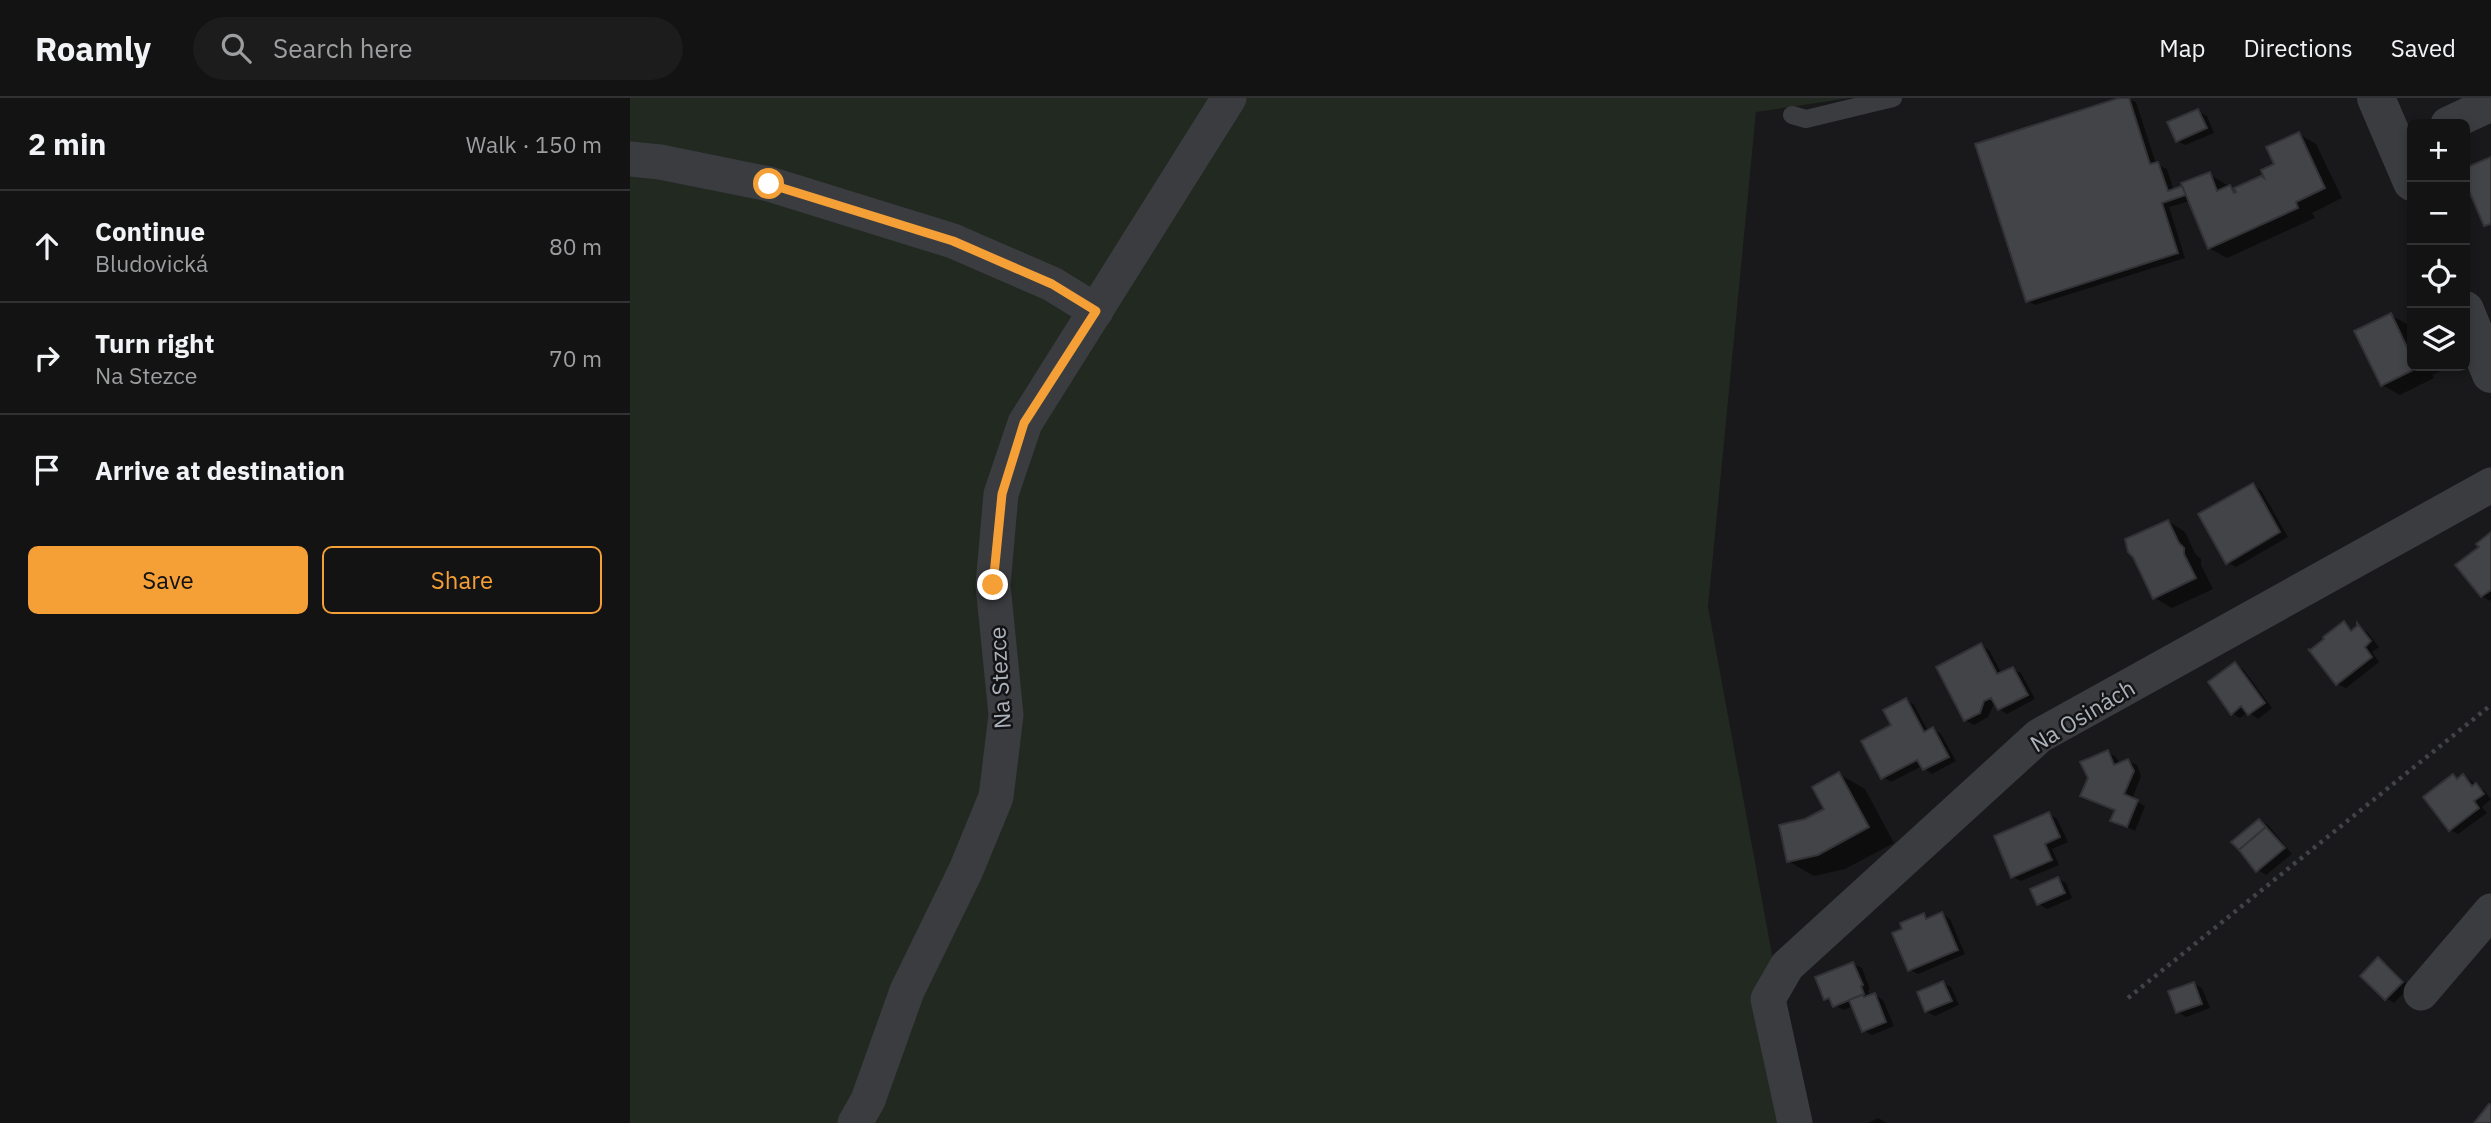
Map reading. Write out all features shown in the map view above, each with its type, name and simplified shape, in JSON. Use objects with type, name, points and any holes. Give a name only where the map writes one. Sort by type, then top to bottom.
[{"type":"street","name":"Na Stezce","points":[[855,1123],[868,1100],[907,991],[966,870],[996,797],[1006,715],[993,585],[1002,494],[1024,423],[1229,98]]},
{"type":"street","points":[[2376,98],[2405,143]]},
{"type":"street","points":[[2459,119],[2491,104]]},
{"type":"street","points":[[630,159],[660,162],[769,184],[953,241],[1052,284],[1096,311]]},
{"type":"street","points":[[2470,322],[2491,374]]},
{"type":"street","name":"Na Osinách","points":[[1795,1123],[1768,999],[1787,966],[1797,956],[2039,736],[2491,485]]},
{"type":"street","points":[[2421,993],[2491,911]]},
{"type":"lane","points":[[1792,115],[1806,119],[1893,98]]},
{"type":"path","points":[[2128,998],[2491,705]]},
{"type":"shaded area","points":[[630,98],[1850,98],[1756,112],[1708,607],[1803,1123],[630,1123]]},
{"type":"building","points":[[2119,98],[2129,98],[2150,164],[2158,162],[2168,191],[2182,186],[2186,195],[2162,203],[2178,253],[2026,302],[1975,144]]},
{"type":"building","points":[[2198,109],[2207,128],[2176,142],[2167,122]]},
{"type":"building","points":[[2299,132],[2325,188],[2296,202],[2298,208],[2208,249],[2181,183],[2210,172],[2217,191],[2230,185],[2234,193],[2234,188],[2261,176],[2264,178],[2261,170],[2274,164],[2266,147]]},
{"type":"building","points":[[2491,157],[2491,224],[2484,226],[2470,193],[2470,166]]},
{"type":"building","points":[[2391,313],[2407,347],[2407,371],[2411,371],[2381,386],[2354,331]]},
{"type":"building","points":[[2253,483],[2280,532],[2226,564],[2198,514]]},
{"type":"building","points":[[2168,520],[2184,548],[2184,554],[2196,578],[2153,599],[2128,552],[2125,539]]},
{"type":"building","points":[[2491,532],[2491,590],[2481,597],[2455,565],[2479,547],[2476,544]]},
{"type":"building","points":[[2344,621],[2351,631],[2357,623],[2371,641],[2365,647],[2372,657],[2336,685],[2308,649]]},
{"type":"building","points":[[1981,643],[1997,674],[2013,667],[2028,695],[1998,710],[1991,698],[1984,701],[1980,713],[1964,721],[1936,667]]},
{"type":"building","points":[[2235,662],[2265,703],[2248,715],[2241,706],[2231,715],[2208,682]]},
{"type":"building","points":[[1906,698],[1924,732],[1933,727],[1949,757],[1923,770],[1917,760],[1881,779],[1861,741],[1891,725],[1883,710]]},
{"type":"building","points":[[2108,750],[2114,765],[2128,759],[2134,771],[2124,794],[2138,800],[2127,827],[2110,821],[2115,810],[2080,796],[2088,778],[2080,762]]},
{"type":"building","points":[[1839,772],[1869,827],[1818,855],[1787,862],[1779,825],[1805,819],[1824,809],[1812,787]]},
{"type":"building","points":[[2453,774],[2457,779],[2463,774],[2472,786],[2476,783],[2484,794],[2474,801],[2479,808],[2449,831],[2423,797]]},
{"type":"building","points":[[2049,812],[2060,837],[2045,844],[2052,860],[2011,878],[1994,836]]},
{"type":"building","points":[[2259,819],[2266,827],[2239,850],[2231,842]]},
{"type":"building","points":[[2266,827],[2285,848],[2256,872],[2239,850]]},
{"type":"building","points":[[2058,877],[2065,893],[2037,905],[2030,889]]},
{"type":"building","points":[[1942,912],[1958,950],[1908,971],[1892,933],[1902,929],[1900,923],[1924,913],[1926,919]]},
{"type":"building","points":[[2378,957],[2403,982],[2385,1000],[2360,976]]},
{"type":"building","points":[[1853,962],[1864,994],[1833,1007],[1829,998],[1824,1000],[1815,977]]},
{"type":"building","points":[[1943,981],[1952,1001],[1925,1012],[1917,992]]},
{"type":"building","points":[[2194,982],[2202,1004],[2176,1013],[2168,991]]},
{"type":"building","points":[[1875,993],[1886,1022],[1862,1032],[1849,1000]]},
{"type":"building","points":[[2489,1104],[2491,1123],[2474,1123]]},
{"type":"route","points":[[769,184],[953,241],[1052,284],[1096,311],[1024,423],[1002,494],[993,585]]}]
